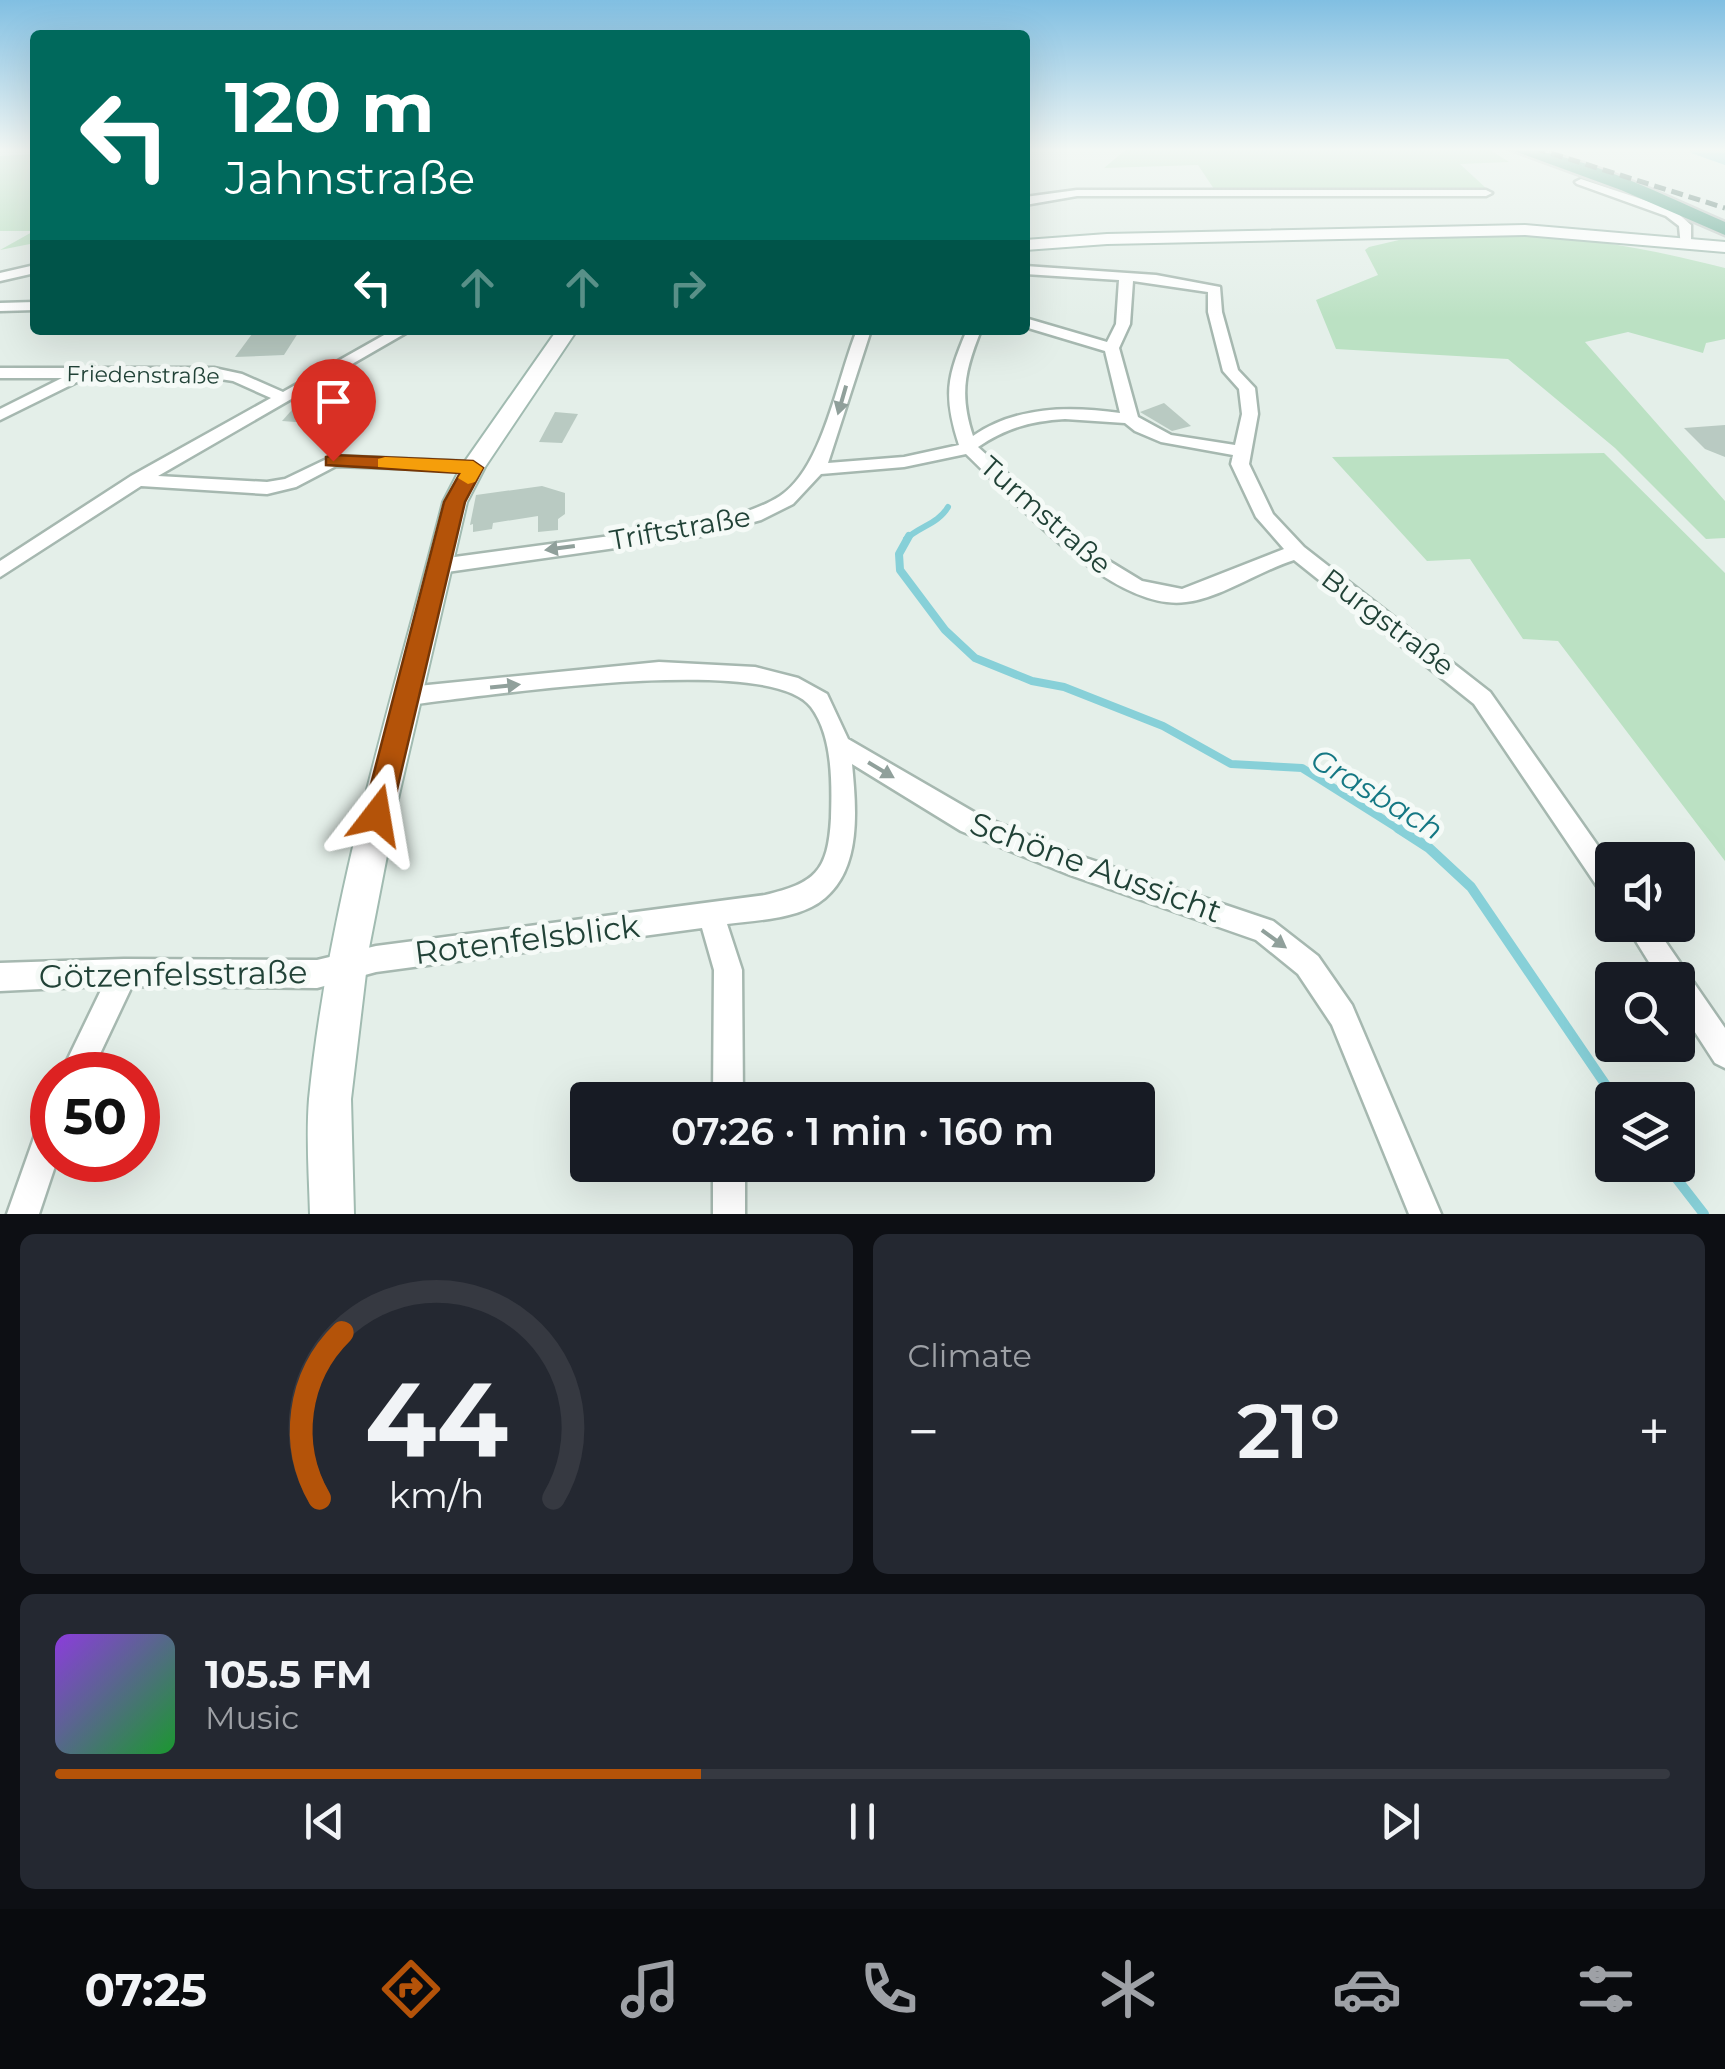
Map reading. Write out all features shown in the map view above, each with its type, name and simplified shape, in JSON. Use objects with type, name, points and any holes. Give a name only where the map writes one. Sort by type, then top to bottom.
[{"type":"main road","points":[[1669,205],[1725,230]]},
{"type":"main road","points":[[1030,246],[1107,239],[1526,230],[1725,247]]},
{"type":"main road","points":[[332,1214],[330,1104],[345,969],[377,815],[454,502],[563,335]]},
{"type":"street","points":[[1646,205],[1670,213],[1685,225],[1686,244]]},
{"type":"street","points":[[0,277],[30,270]]},
{"type":"street","points":[[1030,270],[1074,270],[1126,279],[1199,283],[1216,290],[1215,312],[1232,371],[1247,388],[1250,414],[1240,451],[1162,437],[1138,428],[1130,420],[1112,348],[1123,324],[1126,279]]},
{"type":"street","points":[[0,307],[30,306]]},
{"type":"street","points":[[1030,323],[1112,348]]},
{"type":"street","points":[[0,570],[137,480],[395,335]]},
{"type":"street","name":"Triftstraße","points":[[440,566],[742,522],[776,507],[798,492],[818,470],[832,438],[863,335]]},
{"type":"street","name":"Turmstraße","points":[[972,335],[956,374],[959,418],[968,448],[1084,555],[1120,579],[1150,591],[1182,596],[1297,552]]},
{"type":"street","name":"Friedenstraße","points":[[0,373],[214,373],[237,377],[282,398]]},
{"type":"street","points":[[0,415],[81,374]]},
{"type":"street","points":[[818,470],[941,456],[968,448],[989,432],[1028,418],[1094,414],[1130,420]]},
{"type":"street","name":"Burgstraße","points":[[1240,451],[1244,478],[1265,517],[1297,552],[1482,698],[1595,862]]},
{"type":"street","points":[[137,480],[267,488],[290,483],[333,461],[473,468]]},
{"type":"street","points":[[408,696],[659,670],[755,675],[790,684],[819,700],[839,745]]},
{"type":"street","name":"Rotenfelsblick","points":[[345,969],[376,959],[765,908],[816,890],[837,858],[842,791],[839,745]]},
{"type":"street","name":"Schöne Aussicht","points":[[839,745],[970,823],[1070,864],[1264,930],[1308,965],[1342,1015],[1425,1214]]},
{"type":"street","points":[[711,915],[728,970],[728,1082]]},
{"type":"street","name":"Götzenfelsstraße","points":[[0,977],[124,972],[316,974],[345,969]]},
{"type":"street","points":[[87,1052],[124,972]]},
{"type":"street","points":[[1695,1008],[1725,1053]]},
{"type":"street","points":[[22,1214],[33,1182]]},
{"type":"street","points":[[729,1182],[729,1214]]},
{"type":"green space","points":[[0,205],[30,205],[30,231],[0,231]]},
{"type":"green space","points":[[30,233],[30,244],[0,250]]},
{"type":"green space","points":[[1514,235],[1621,246],[1725,268],[1725,339],[1706,343],[1703,353],[1628,332],[1585,342],[1725,501],[1725,538],[1706,539],[1615,448],[1508,359],[1336,349],[1316,300],[1378,275],[1365,250],[1369,247],[1399,240]]},
{"type":"green space","points":[[1604,453],[1725,573],[1725,861],[1558,641],[1523,639],[1470,559],[1427,561],[1332,457]]},
{"type":"building","points":[[251,335],[297,335],[284,355],[235,357]]},
{"type":"building","points":[[300,401],[327,403],[309,423],[282,421]]},
{"type":"building","points":[[1164,403],[1191,426],[1172,431],[1140,412]]},
{"type":"building","points":[[555,412],[578,414],[562,443],[539,442]]},
{"type":"building","points":[[1725,425],[1725,457],[1705,449],[1684,428]]},
{"type":"building","points":[[542,486],[565,493],[565,514],[558,519],[558,530],[538,532],[538,516],[493,523],[492,529],[473,532],[473,524],[470,525],[476,495]]},
{"type":"waterway","name":"Grasbach","points":[[908,538],[948,507]]},
{"type":"waterway","name":"Grasbach","points":[[908,538],[899,554],[900,570],[945,630],[975,658],[1032,681],[1064,687],[1163,726],[1231,764],[1302,768],[1402,831]]},
{"type":"waterway","name":"Grasbach","points":[[1398,828],[1429,848],[1471,887],[1604,1082]]},
{"type":"waterway","name":"Grasbach","points":[[1679,1182],[1704,1214]]},
{"type":"railway","points":[[1714,205],[1725,208]]},
{"type":"slow traffic","points":[[385,463],[473,468],[468,478]]},
{"type":"route","points":[[333,461],[473,468],[454,502],[377,815]]}]
